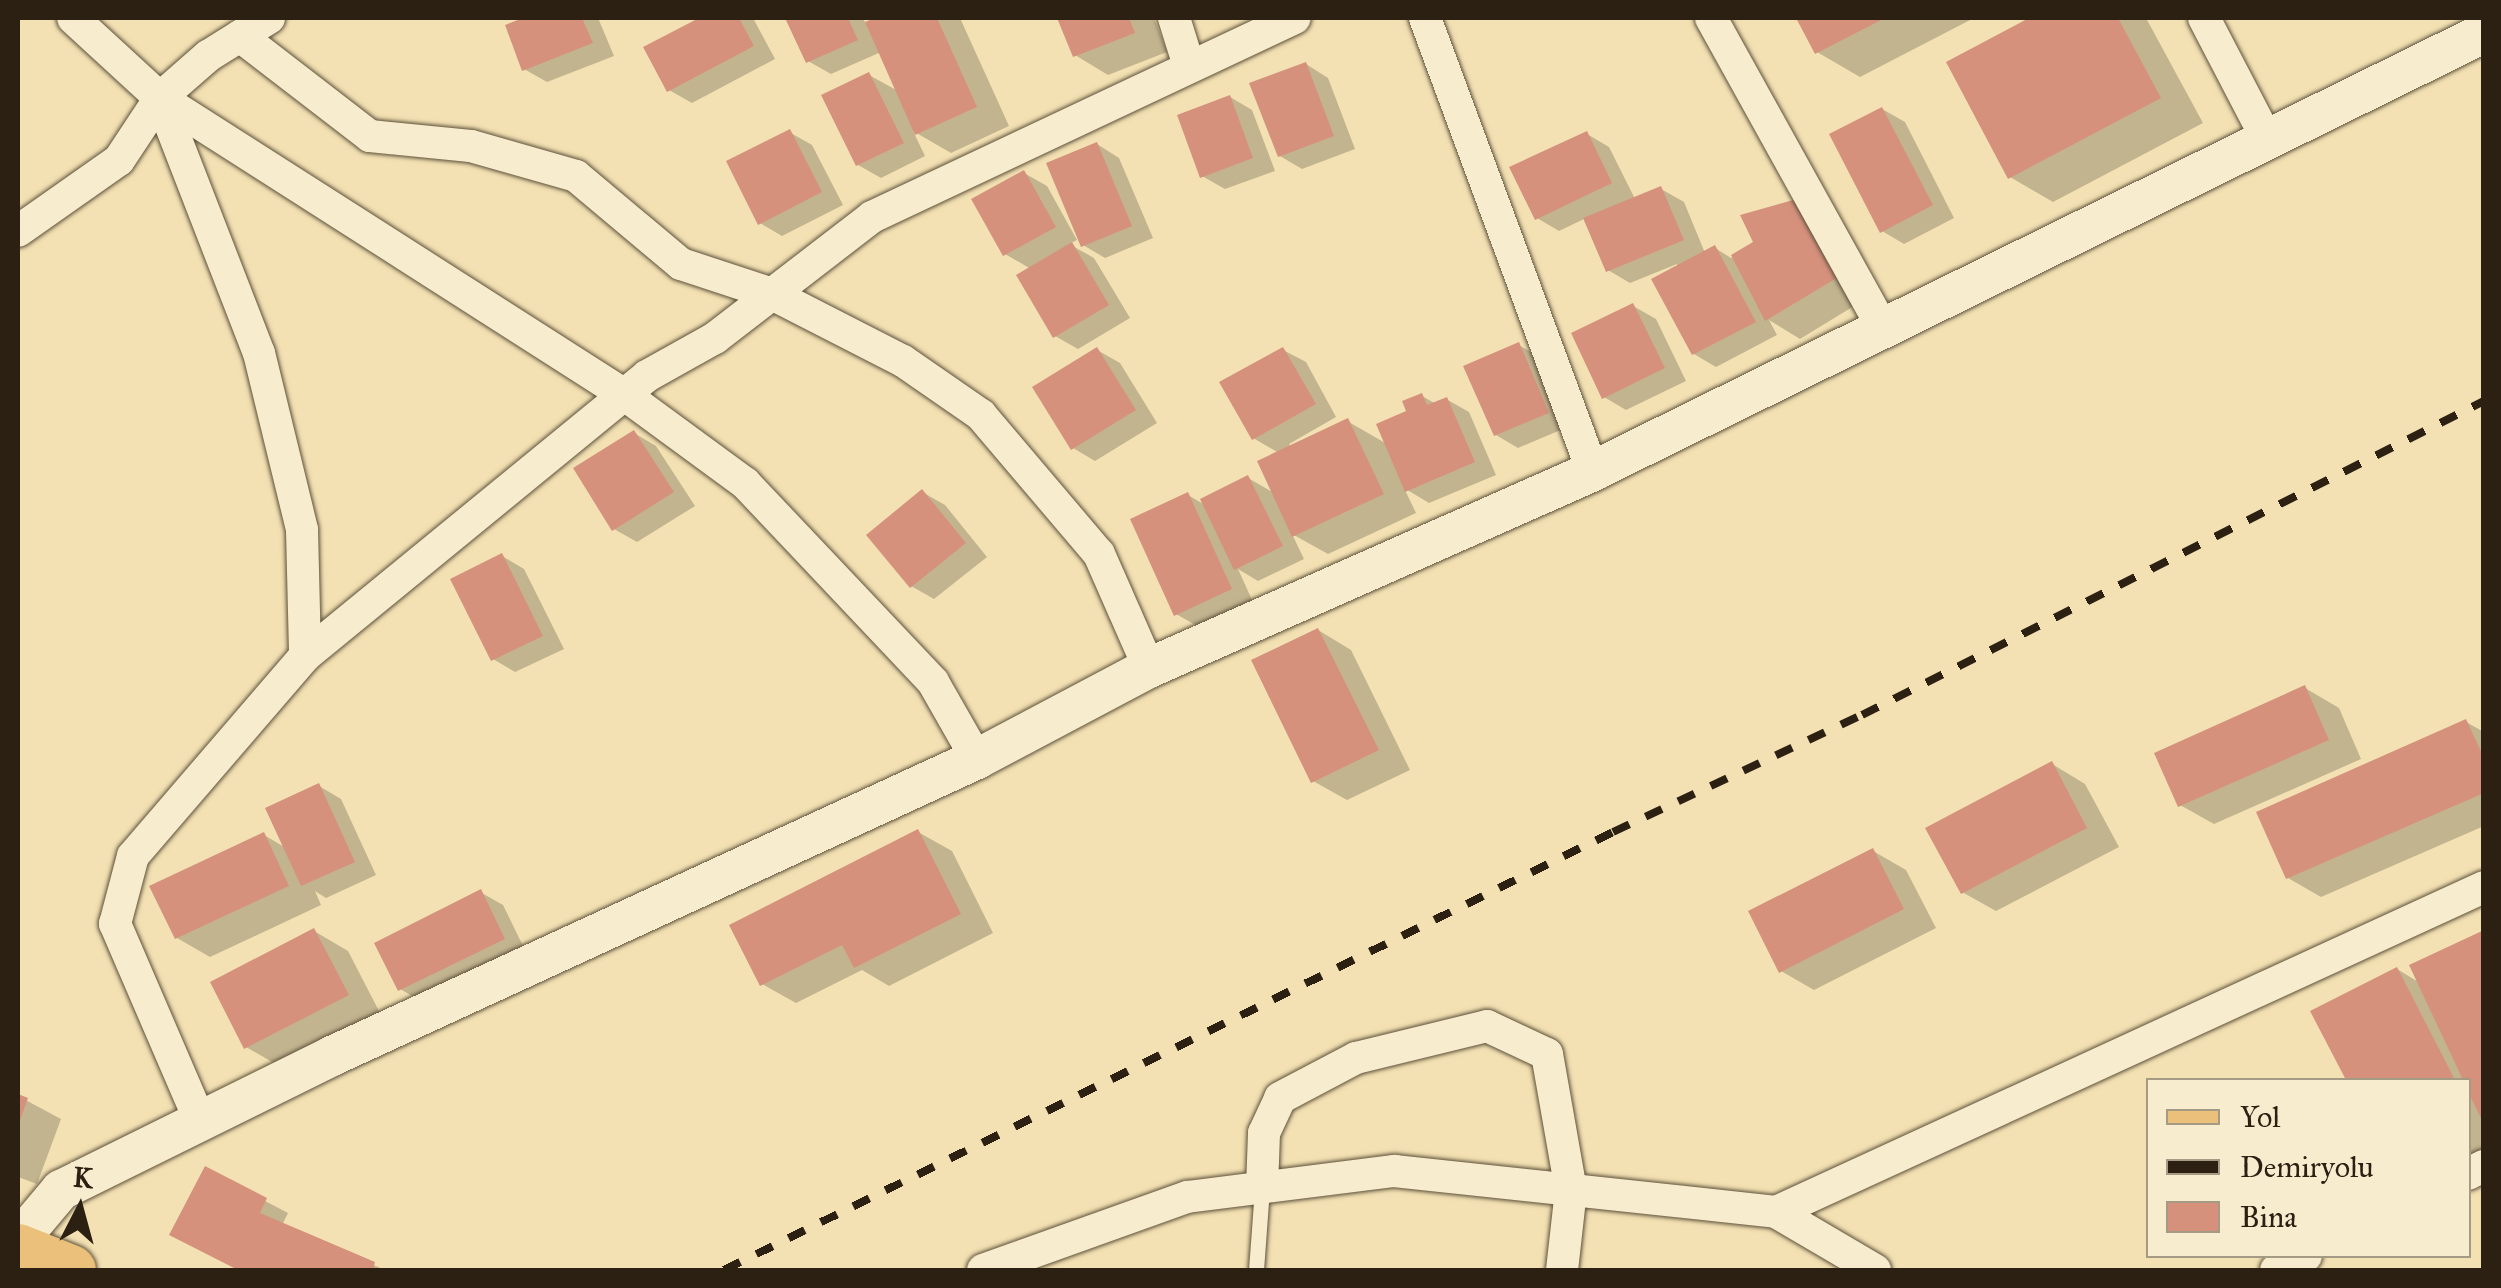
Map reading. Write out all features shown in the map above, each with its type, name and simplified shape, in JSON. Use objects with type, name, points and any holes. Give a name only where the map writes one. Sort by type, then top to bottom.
[{"type":"main road","points":[[18,1249],[71,1270]]},
{"type":"street","points":[[73,18],[160,98],[625,395],[745,483],[933,682],[977,759]]},
{"type":"street","points":[[18,231],[119,160],[160,98],[208,56],[269,18]]},
{"type":"street","points":[[1174,18],[1190,66]]},
{"type":"street","points":[[200,1121],[115,924],[133,856],[305,656],[625,395],[715,338],[872,217],[1296,18]]},
{"type":"street","points":[[1424,18],[1593,470]]},
{"type":"street","points":[[1711,18],[1882,327]]},
{"type":"street","points":[[2204,18],[2266,137]]},
{"type":"street","points":[[18,1241],[61,1190],[332,1056],[977,759],[1149,668],[1593,470],[2484,33]]},
{"type":"street","points":[[240,36],[370,136],[471,146],[576,176],[681,264],[772,294],[902,361],[981,416],[1099,554],[1149,668]]},
{"type":"street","points":[[160,98],[259,353],[302,530],[305,656]]},
{"type":"street","points":[[1776,1212],[2484,887]]},
{"type":"street","points":[[1262,1188],[1264,1133],[1280,1098],[1356,1058],[1488,1026],[1547,1054],[1571,1190],[1562,1270]]},
{"type":"street","points":[[982,1270],[1188,1197],[1394,1172],[1776,1212],[1875,1270]]},
{"type":"street","points":[[2276,1270],[2302,1258]]},
{"type":"lane","points":[[1256,1270],[1262,1188]]},
{"type":"building","points":[[523,18],[582,18],[593,43],[522,71],[505,25]]},
{"type":"building","points":[[699,18],[739,18],[754,46],[667,92],[643,47]]},
{"type":"building","points":[[785,18],[848,18],[858,40],[806,63]]},
{"type":"building","points":[[875,18],[937,18],[977,107],[915,135],[865,22]]},
{"type":"building","points":[[1057,18],[1129,18],[1135,33],[1073,57]]},
{"type":"building","points":[[1796,18],[1885,18],[1815,54]]},
{"type":"building","points":[[2029,18],[2118,18],[2161,98],[2008,179],[1946,62]]},
{"type":"building","points":[[1306,62],[1334,136],[1278,157],[1249,83]]},
{"type":"building","points":[[869,72],[904,143],[856,166],[821,95]]},
{"type":"building","points":[[1230,95],[1253,158],[1200,178],[1177,115]]},
{"type":"building","points":[[1882,107],[1933,205],[1880,233],[1829,134]]},
{"type":"building","points":[[790,129],[822,192],[758,225],[726,161]]},
{"type":"building","points":[[1587,131],[1612,183],[1535,220],[1509,167]]},
{"type":"building","points":[[1097,142],[1132,226],[1081,247],[1046,163]]},
{"type":"building","points":[[1024,170],[1056,227],[1003,256],[971,199]]},
{"type":"building","points":[[1661,186],[1684,240],[1606,272],[1583,218]]},
{"type":"building","points":[[1797,199],[1840,276],[1765,321],[1731,255],[1753,242],[1740,215]]},
{"type":"building","points":[[1072,242],[1109,305],[1053,338],[1016,275]]},
{"type":"building","points":[[1715,245],[1756,322],[1692,355],[1651,279]]},
{"type":"building","points":[[1633,303],[1665,368],[1602,399],[1571,333]]},
{"type":"building","points":[[1519,342],[1549,413],[1494,436],[1463,366]]},
{"type":"building","points":[[1097,347],[1136,410],[1071,450],[1032,387]]},
{"type":"building","points":[[1283,347],[1316,404],[1252,440],[1219,382]]},
{"type":"building","points":[[1422,393],[1427,405],[1447,397],[1475,462],[1405,492],[1376,424],[1406,411],[1402,401]]},
{"type":"building","points":[[1348,418],[1384,494],[1292,537],[1257,461]]},
{"type":"building","points":[[634,430],[674,492],[612,531],[573,468]]},
{"type":"building","points":[[1248,475],[1283,546],[1234,570],[1200,499]]},
{"type":"building","points":[[922,489],[966,543],[910,588],[866,535]]},
{"type":"building","points":[[1188,492],[1232,589],[1174,616],[1130,519]]},
{"type":"building","points":[[502,553],[543,636],[491,661],[450,579]]},
{"type":"building","points":[[1318,628],[1379,750],[1311,783],[1251,660]]},
{"type":"building","points":[[2305,685],[2329,740],[2178,807],[2154,753]]},
{"type":"building","points":[[2466,719],[2484,758],[2484,793],[2286,879],[2256,812]]},
{"type":"building","points":[[2052,761],[2087,828],[1961,894],[1925,828]]},
{"type":"building","points":[[319,783],[355,862],[301,886],[265,808]]},
{"type":"building","points":[[918,829],[961,914],[854,968],[842,945],[760,986],[729,925]]},
{"type":"building","points":[[264,832],[289,886],[175,939],[149,886]]},
{"type":"building","points":[[1873,848],[1904,909],[1779,973],[1748,911]]},
{"type":"building","points":[[481,889],[505,939],[398,991],[374,943]]},
{"type":"building","points":[[314,928],[349,995],[244,1049],[210,982]]},
{"type":"building","points":[[2484,930],[2484,1124],[2471,1098],[2471,1078],[2462,1078],[2409,965]]},
{"type":"building","points":[[2397,967],[2454,1078],[2345,1078],[2310,1011]]},
{"type":"building","points":[[18,1094],[28,1098],[18,1126]]},
{"type":"building","points":[[205,1166],[267,1198],[260,1213],[375,1262],[373,1270],[238,1270],[169,1235]]},
{"type":"railway","points":[[724,1270],[1613,832],[1862,715],[2484,401]]}]
